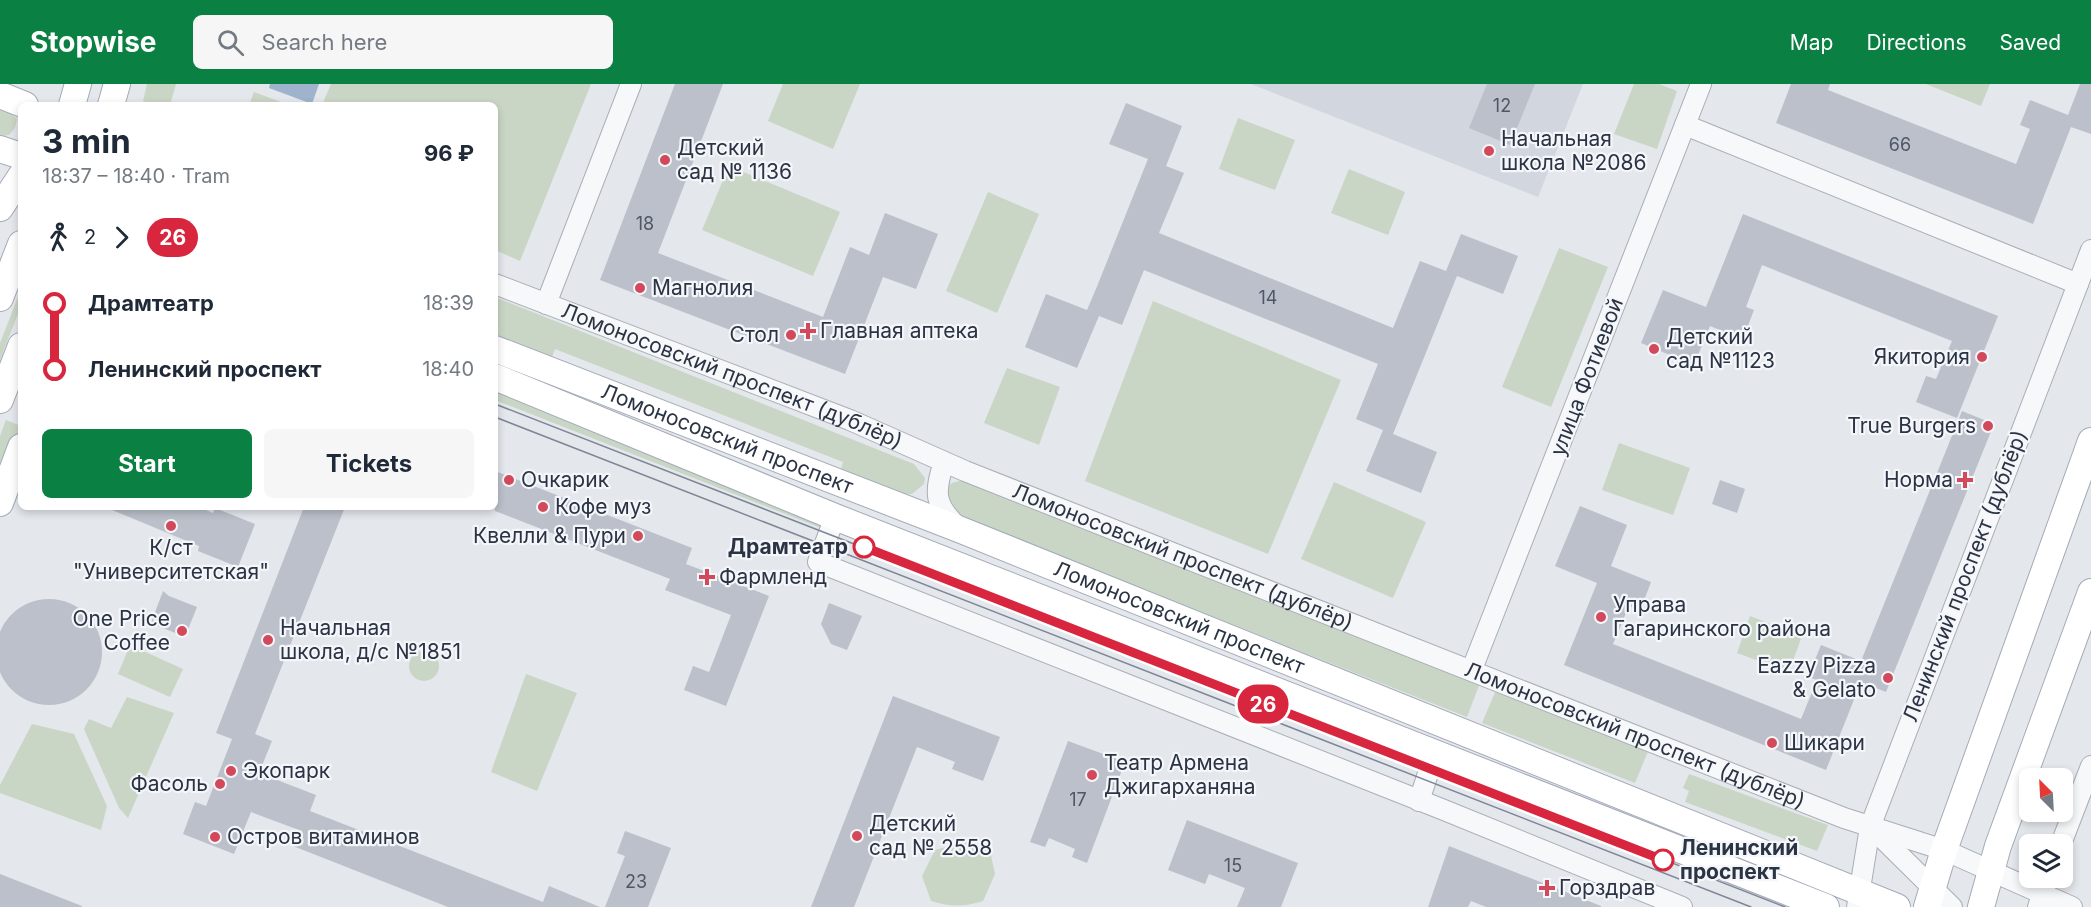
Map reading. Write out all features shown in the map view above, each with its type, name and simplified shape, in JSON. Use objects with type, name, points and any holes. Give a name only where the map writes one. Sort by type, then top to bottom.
[{"type":"main road","points":[[73,102],[78,84]]},
{"type":"main road","points":[[112,102],[117,84]]},
{"type":"main road","points":[[0,95],[18,102]]},
{"type":"main road","points":[[0,148],[18,155]]},
{"type":"main road","points":[[0,298],[18,252]]},
{"type":"main road","name":"Ломоносовский проспект","points":[[498,350],[961,530],[1349,687],[1859,900],[1897,907]]},
{"type":"main road","points":[[0,400],[18,354]]},
{"type":"main road","name":"Ломоносовский проспект","points":[[498,378],[912,548],[1826,907]]},
{"type":"main road","points":[[1930,896],[1944,850],[2091,441]]},
{"type":"main road","points":[[0,503],[18,455]]},
{"type":"main road","points":[[912,548],[904,539],[903,527],[911,518],[923,516]]},
{"type":"main road","points":[[1981,907],[1990,872],[2091,592]]},
{"type":"main road","points":[[1338,714],[1349,712],[1355,704],[1354,694],[1349,687]]},
{"type":"street","points":[[546,304],[631,84]]},
{"type":"street","name":"улица Фотиевой","points":[[1472,669],[1701,84]]},
{"type":"street","points":[[1685,125],[2078,284]]},
{"type":"street","name":"Ленинский проспект (дублёр)","points":[[1859,900],[1870,827],[2091,250]]},
{"type":"street","name":"Ломоносовский проспект (дублёр)","points":[[498,285],[850,420],[944,462],[1870,827],[1944,850]]},
{"type":"street","points":[[944,462],[937,484],[938,502],[943,513],[961,530]]},
{"type":"street","points":[[835,517],[818,562],[1682,907]]},
{"type":"street","points":[[2072,644],[2091,620]]},
{"type":"street","points":[[1419,801],[1436,752]]},
{"type":"street","points":[[2065,834],[2091,766]]},
{"type":"street","points":[[1870,827],[1930,896],[1952,907]]},
{"type":"street","points":[[1944,850],[2039,897],[2072,907]]},
{"type":"shaded area","name":"Начальная школа №2086","points":[[1251,84],[1583,84],[1538,197]]},
{"type":"green space","points":[[147,84],[176,84],[171,102],[143,101]]},
{"type":"green space","points":[[331,84],[591,84],[520,261],[498,251],[498,102],[323,102]]},
{"type":"green space","points":[[783,84],[860,84],[833,149],[768,121]]},
{"type":"green space","points":[[1634,84],[1659,84],[1677,91],[1657,149],[1614,134]]},
{"type":"green space","points":[[1926,84],[1990,84],[1981,106]]},
{"type":"green space","points":[[254,92],[281,102],[250,102]]},
{"type":"green space","points":[[0,104],[17,119],[15,128],[9,135],[0,136]]},
{"type":"green space","points":[[1238,118],[1295,140],[1275,190],[1219,169]]},
{"type":"green space","points":[[729,166],[840,212],[813,276],[702,230]]},
{"type":"green space","points":[[1349,169],[1405,192],[1388,235],[1331,213]]},
{"type":"green space","points":[[988,192],[1039,214],[997,313],[946,291]]},
{"type":"green space","points":[[1559,248],[1608,267],[1551,407],[1502,387]]},
{"type":"green space","points":[[18,297],[18,314],[0,360],[0,343]]},
{"type":"green space","points":[[498,298],[914,464],[925,478],[924,484],[912,494],[904,494],[841,469],[843,462],[555,349],[552,357],[498,336]]},
{"type":"green space","points":[[1153,301],[1341,380],[1268,554],[1085,481]]},
{"type":"green space","points":[[1007,368],[1060,387],[1039,445],[984,423]]},
{"type":"green space","points":[[498,390],[829,523],[826,530],[498,401]]},
{"type":"green space","points":[[6,420],[18,425],[18,437],[0,483],[0,436]]},
{"type":"green space","points":[[1619,443],[1690,468],[1673,515],[1602,490]]},
{"type":"green space","points":[[963,480],[1480,683],[1467,717],[953,514],[949,510],[946,488],[952,483]]},
{"type":"green space","points":[[1334,482],[1426,522],[1393,598],[1301,559]]},
{"type":"green space","points":[[1750,616],[1802,636],[1789,672],[1737,653]]},
{"type":"green space","points":[[130,645],[183,669],[170,697],[118,674]]},
{"type":"green space","points":[[424,651],[435,655],[439,666],[435,677],[424,681],[413,677],[409,666],[413,655]]},
{"type":"green space","points":[[526,674],[577,693],[537,791],[491,772]]},
{"type":"green space","points":[[1496,690],[1649,749],[1635,783],[1482,723]]},
{"type":"green space","points":[[127,697],[174,713],[128,818],[119,808],[84,729],[89,719],[111,728]]},
{"type":"green space","points":[[32,724],[74,734],[107,806],[101,830],[0,793],[0,785]]},
{"type":"green space","points":[[1689,774],[1828,825],[1817,851],[1685,802],[1689,791],[1683,788]]},
{"type":"green space","points":[[967,842],[990,851],[995,874],[983,901],[957,906],[931,901],[922,876],[935,850]]},
{"type":"water","points":[[270,84],[319,84],[313,102],[307,102],[269,88]]},
{"type":"building","points":[[675,84],[723,84],[658,253],[823,317],[850,247],[869,255],[885,213],[938,234],[916,289],[883,277],[845,374],[600,280]]},
{"type":"building","points":[[1487,84],[1535,84],[1510,145],[1469,128]]},
{"type":"building","points":[[1791,84],[1830,84],[1828,90],[2016,164],[2030,129],[2020,125],[2030,100],[2068,115],[2080,84],[2091,84],[2091,134],[2071,127],[2033,224],[1776,123]]},
{"type":"building","points":[[1126,103],[1182,126],[1166,166],[1184,173],[1159,233],[1393,328],[1420,261],[1446,271],[1461,234],[1518,256],[1503,294],[1457,276],[1393,434],[1437,452],[1421,493],[1366,471],[1383,430],[1356,419],[1378,364],[1144,270],[1122,325],[1099,316],[1077,368],[1025,347],[1046,294],[1087,310],[1098,284],[1148,159],[1109,144]]},
{"type":"building","points":[[1743,214],[1998,316],[1957,418],[1916,402],[1926,376],[1936,379],[1952,341],[1762,265],[1746,307],[1754,310],[1743,339],[1710,326],[1694,365],[1641,343],[1663,290],[1706,307]]},
{"type":"building","points":[[1962,411],[1994,424],[1886,692],[1861,682],[1826,770],[1564,665],[1597,583],[1555,566],[1580,506],[1627,525],[1611,566],[1651,582],[1640,611],[1629,606],[1613,644],[1801,719],[1817,680],[1808,677],[1821,645],[1861,661]]},
{"type":"building","points":[[498,472],[692,548],[686,564],[769,596],[726,706],[684,690],[693,666],[709,672],[731,615],[665,590],[670,579],[495,511],[498,510]]},
{"type":"building","points":[[1720,480],[1745,489],[1737,513],[1712,504]]},
{"type":"building","points":[[112,510],[206,510],[213,513],[214,510],[220,510],[255,524],[238,567],[198,551],[199,546]]},
{"type":"building","points":[[303,510],[344,510],[255,734],[272,741],[259,773],[316,795],[310,811],[543,902],[549,886],[600,907],[448,907],[293,846],[299,830],[251,812],[234,854],[183,834],[195,802],[206,806],[232,739],[216,733]]},
{"type":"building","points":[[163,591],[169,596],[197,607],[185,637],[151,623]]},
{"type":"building","points":[[39,600],[59,600],[78,608],[93,623],[101,642],[101,662],[93,681],[78,696],[59,704],[39,704],[20,696],[5,681],[-1,669],[-1,635],[5,623],[20,608]]},
{"type":"building","points":[[829,603],[862,616],[847,650],[831,644],[821,624]]},
{"type":"building","points":[[893,696],[1000,737],[983,781],[952,769],[955,762],[917,747],[854,907],[811,907]]},
{"type":"building","points":[[1068,741],[1125,762],[1087,863],[1072,857],[1075,849],[1049,838],[1045,847],[1030,842]]},
{"type":"building","points":[[1187,820],[1298,863],[1281,907],[1237,907],[1245,888],[1209,874],[1205,884],[1168,870]]},
{"type":"building","points":[[625,831],[671,848],[648,907],[605,907],[625,856],[617,853]]},
{"type":"building","points":[[1449,846],[1601,907],[1486,907],[1471,901],[1468,907],[1428,907]]},
{"type":"building","points":[[0,874],[82,906],[82,907],[0,907]]},
{"type":"tram line","points":[[498,405],[1785,907]]},
{"type":"tram line","points":[[498,418],[1751,907]]},
{"type":"tram line","name":"26","points":[[864,547],[1663,860]]},
{"type":"place","name":"Начальная школа №2086","points":[[1489,151]]},
{"type":"place","name":"Детский сад № 1136","points":[[665,160]]},
{"type":"place","name":"Магнолия","points":[[640,288]]},
{"type":"place","name":"Главная аптека","points":[[808,331]]},
{"type":"place","name":"Стол","points":[[791,335]]},
{"type":"place","name":"Детский сад №1123","points":[[1654,349]]},
{"type":"place","name":"Якитория","points":[[1982,357]]},
{"type":"place","name":"True Burgers","points":[[1988,426]]},
{"type":"place","name":"Очкарик","points":[[509,480]]},
{"type":"place","name":"Норма","points":[[1965,480]]},
{"type":"place","name":"Кофе муз","points":[[543,507]]},
{"type":"place","name":"К/ст \"Университетская\"","points":[[171,526]]},
{"type":"place","name":"Квелли & Пури","points":[[638,536]]},
{"type":"place","name":"Драмтеатр","points":[[864,547]]},
{"type":"place","name":"Фармленд","points":[[707,577]]},
{"type":"place","name":"Управа Гагаринского района","points":[[1601,617]]},
{"type":"place","name":"One Price Coffee","points":[[182,631]]},
{"type":"place","name":"Начальная школа, д/с №1851","points":[[268,640]]},
{"type":"place","name":"Eazzy Pizza & Gelato","points":[[1888,678]]},
{"type":"place","name":"Шикари","points":[[1772,743]]},
{"type":"place","name":"Экопарк","points":[[231,771]]},
{"type":"place","name":"Театр Армена Джигарханяна","points":[[1092,775]]},
{"type":"place","name":"Фасоль","points":[[220,784]]},
{"type":"place","name":"Детский сад № 2558","points":[[857,836]]},
{"type":"place","name":"Остров витаминов","points":[[215,837]]},
{"type":"place","name":"Ленинский проспект","points":[[1663,860]]},
{"type":"place","name":"Горздрав","points":[[1547,888]]}]
